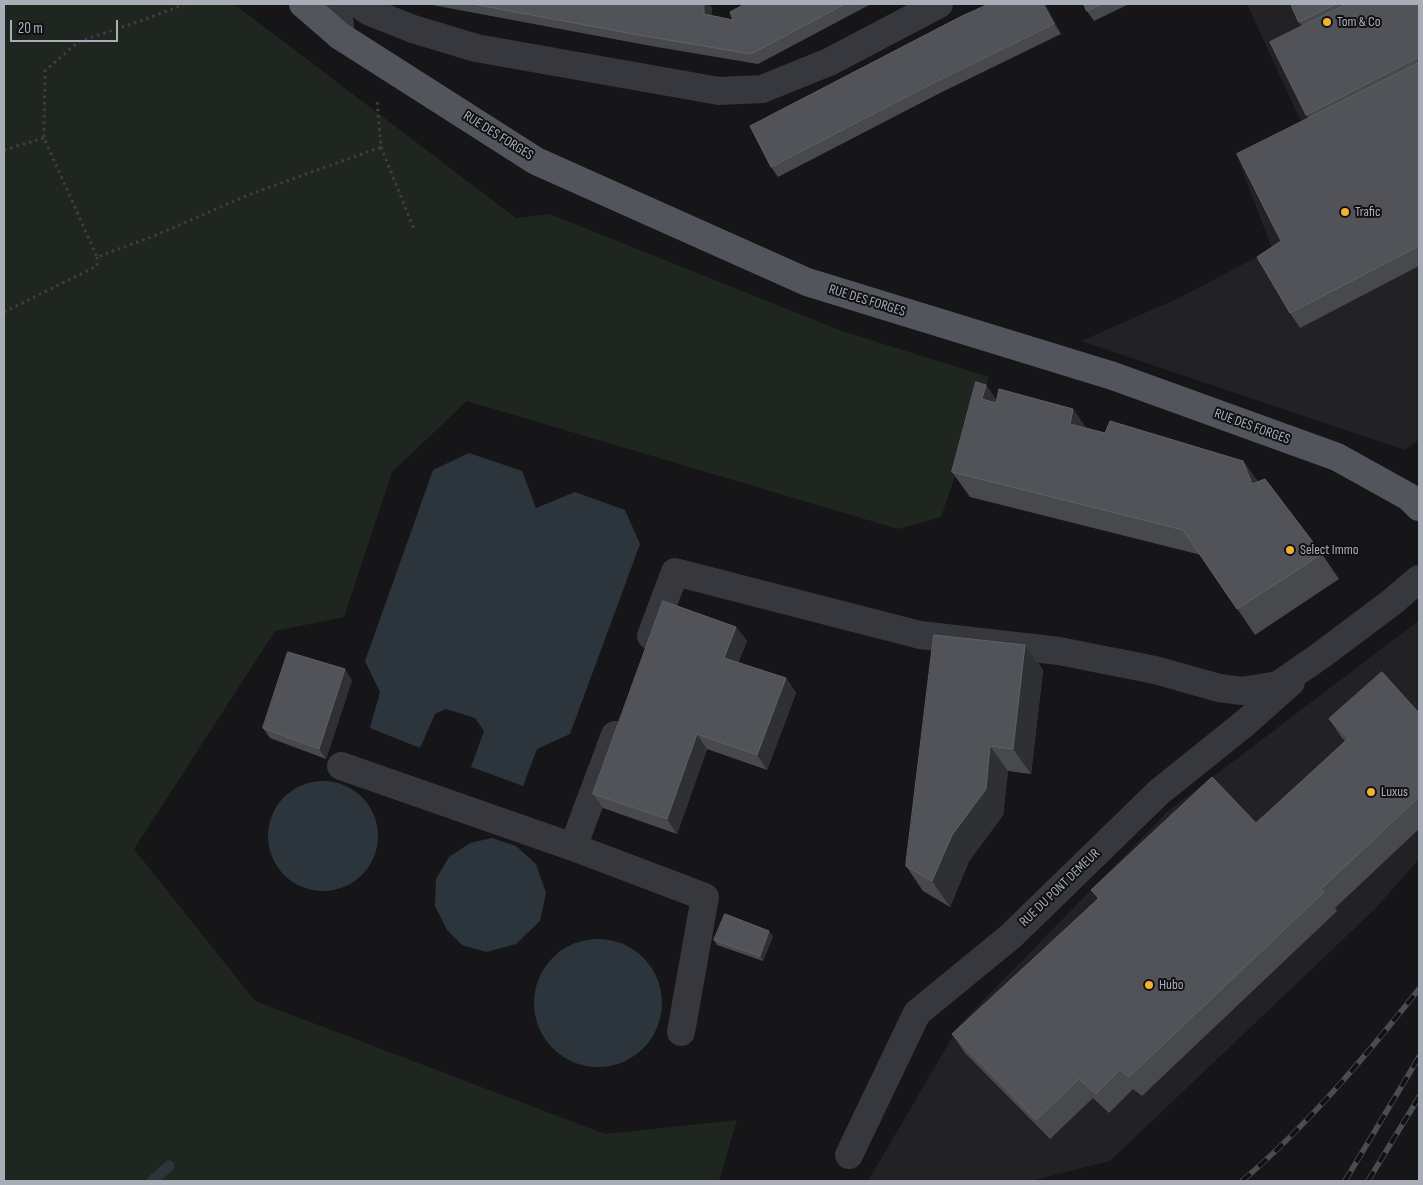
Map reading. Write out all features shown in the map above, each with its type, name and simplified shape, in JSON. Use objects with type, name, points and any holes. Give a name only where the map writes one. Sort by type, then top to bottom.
[{"type":"main road","name":"RUE DES FORGES","points":[[303,4],[340,36],[536,161],[808,282],[1113,376],[1337,457],[1409,497],[1419,507]]},
{"type":"street","points":[[332,4],[340,24],[340,36]]},
{"type":"street","points":[[358,4],[370,12],[413,29],[476,48],[719,91],[762,89],[830,62],[940,4]]},
{"type":"street","name":"RUE DU PONT DEMEUR","points":[[645,655],[675,572],[920,635],[1059,651],[1155,670],[1219,688],[1242,690],[1278,685],[1392,602],[1419,579]]},
{"type":"street","name":"RUE DU PONT DEMEUR","points":[[849,1156],[917,1013],[1011,936],[1159,792],[1245,723],[1320,656]]},
{"type":"street","points":[[573,847],[624,710]]},
{"type":"street","points":[[341,766],[573,847],[705,897],[681,1032]]},
{"type":"path","points":[[4,312],[97,266],[96,257],[44,138],[46,71],[78,42],[185,4]]},
{"type":"path","points":[[374,57],[381,146],[414,230]]},
{"type":"path","points":[[4,150],[44,138]]},
{"type":"path","points":[[96,257],[154,236],[248,195],[381,146]]},
{"type":"shaded area","points":[[4,4],[234,4],[516,218],[550,214],[842,331],[989,377],[941,517],[898,529],[467,401],[392,472],[344,617],[275,631],[134,849],[255,1001],[605,1134],[737,1120],[719,1181],[4,1181]]},
{"type":"shaded area","points":[[1247,4],[1419,4],[1419,440],[1405,450],[1081,341],[1179,298],[1272,249],[1236,153],[1301,122]]},
{"type":"shaded area","points":[[469,453],[522,471],[536,508],[575,492],[625,510],[640,544],[570,734],[537,749],[523,786],[471,767],[484,731],[475,718],[446,709],[435,714],[420,748],[370,728],[380,692],[365,661],[433,470]]},
{"type":"shaded area","points":[[1417,622],[1419,623],[1419,859],[1375,909],[1110,1161],[1031,1181],[868,1181],[960,1024],[1169,810]]},
{"type":"shaded area","points":[[323,781],[344,785],[362,797],[374,815],[378,836],[374,857],[362,875],[344,887],[323,891],[302,887],[284,875],[272,857],[268,836],[272,815],[284,797],[302,785]]},
{"type":"shaded area","points":[[492,838],[516,846],[536,864],[546,893],[540,921],[516,944],[486,952],[462,945],[447,930],[435,906],[436,879],[449,857],[470,843]]},
{"type":"shaded area","points":[[598,939],[611,940],[623,944],[643,958],[657,978],[661,990],[661,1016],[657,1028],[643,1048],[623,1062],[611,1066],[598,1067],[585,1066],[573,1062],[553,1048],[539,1028],[535,1016],[534,1003],[535,990],[539,978],[553,958],[573,944],[585,940]]},
{"type":"building","points":[[473,4],[704,4],[704,14],[733,20],[730,12],[745,4],[845,4],[751,54]]},
{"type":"building","points":[[989,4],[1043,4],[1054,24],[935,82],[771,167],[750,126],[960,17]]},
{"type":"building","points":[[1084,4],[1102,4],[1087,11]]},
{"type":"building","points":[[1291,4],[1336,4],[1299,22]]},
{"type":"building","points":[[1347,4],[1419,4],[1419,57],[1306,115],[1270,42]]},
{"type":"building","name":"Trafic","points":[[1419,63],[1419,246],[1290,313],[1257,257],[1281,241],[1237,154]]},
{"type":"building","points":[[976,382],[986,385],[982,399],[996,403],[999,389],[1073,409],[1070,424],[1105,433],[1110,421],[1243,461],[1252,484],[1265,479],[1322,554],[1237,609],[1183,530],[952,472]]},
{"type":"building","points":[[663,601],[736,627],[724,658],[786,678],[757,755],[697,734],[667,819],[593,794]]},
{"type":"building","points":[[934,635],[1025,645],[1013,749],[990,746],[986,789],[952,835],[932,881],[906,866]]},
{"type":"building","points":[[288,652],[345,669],[319,749],[263,728]]},
{"type":"building","name":"Hubo","points":[[1382,672],[1419,713],[1419,797],[1321,889],[1324,892],[1129,1077],[1120,1070],[1096,1094],[1079,1079],[1036,1120],[952,1034],[1099,898],[1091,890],[1212,777],[1256,823],[1349,738],[1329,719]]},
{"type":"building","points":[[725,914],[769,931],[760,956],[714,940]]},
{"type":"waterway","points":[[152,1181],[169,1166]]},
{"type":"railway","points":[[1242,1181],[1313,1114],[1378,1040],[1419,989]]},
{"type":"railway","points":[[1345,1181],[1419,1057]]},
{"type":"railway","points":[[1368,1181],[1419,1097]]},
{"type":"place","name":"Tom & Co","points":[[1327,22]]},
{"type":"place","name":"Trafic","points":[[1345,212]]},
{"type":"place","name":"Select Immo","points":[[1290,550]]},
{"type":"place","name":"Luxus","points":[[1371,792]]},
{"type":"place","name":"Hubo","points":[[1149,985]]}]
